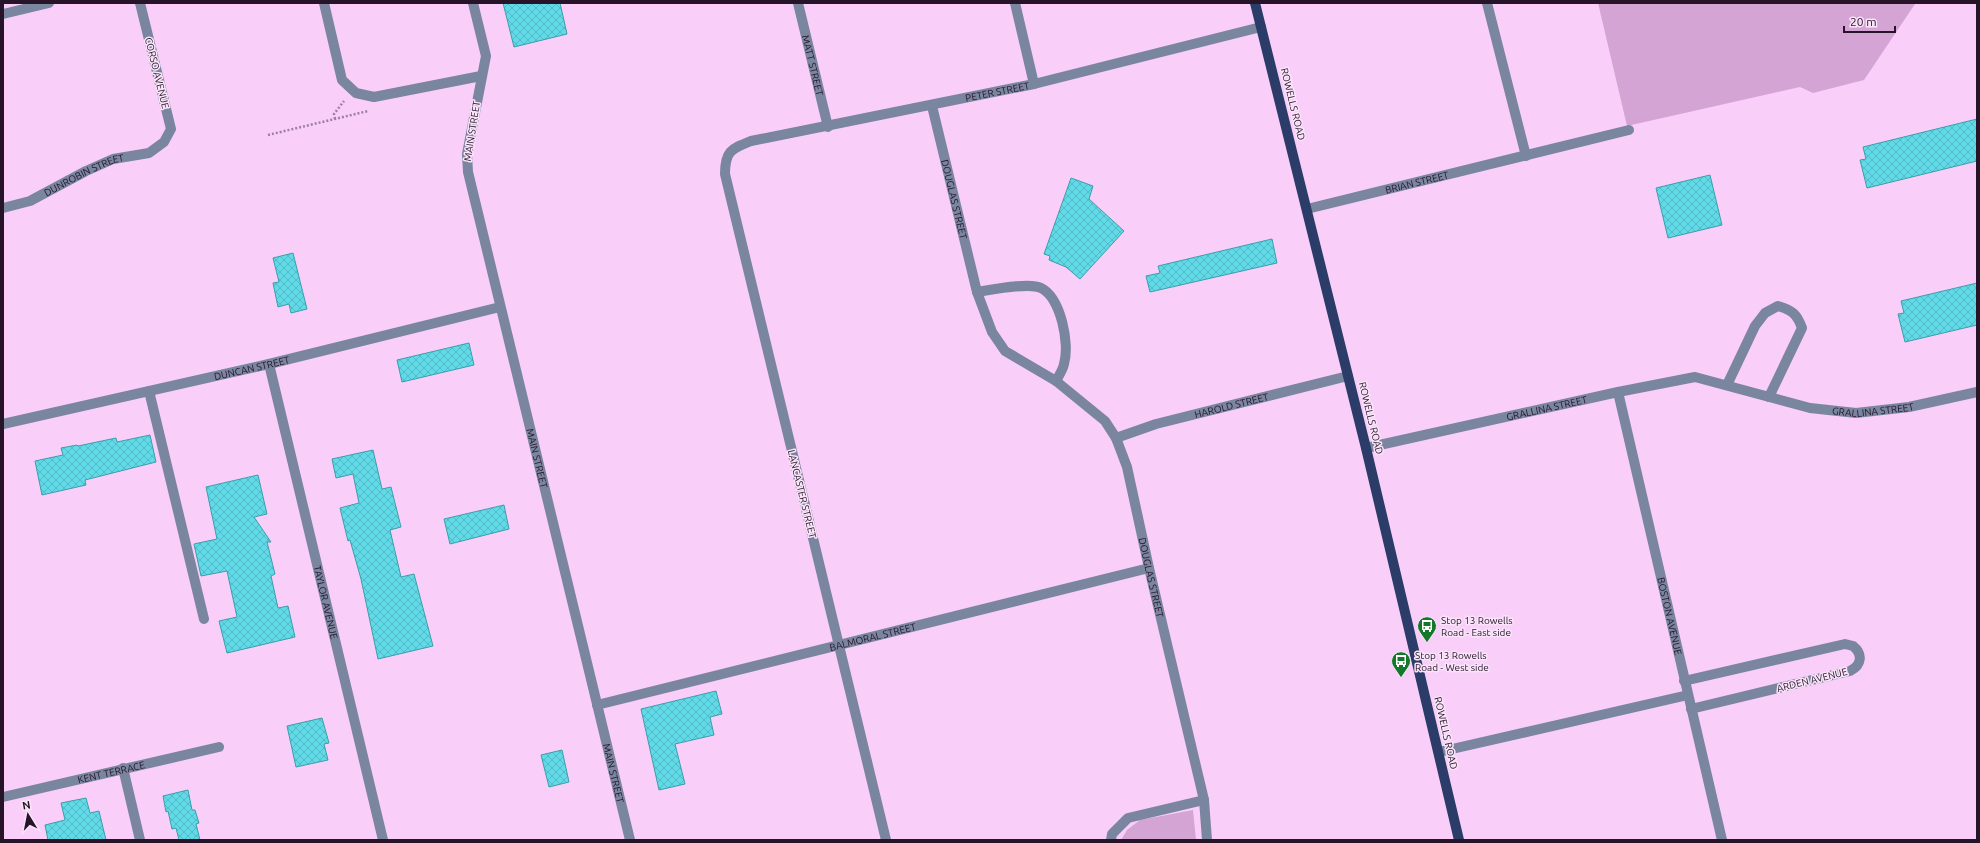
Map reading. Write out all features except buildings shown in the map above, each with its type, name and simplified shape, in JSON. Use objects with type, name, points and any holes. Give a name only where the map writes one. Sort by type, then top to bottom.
[{"type":"main road","name":"ROWELLS ROAD","points":[[1255,3],[1366,448],[1459,840]]},
{"type":"street","points":[[3,14],[49,3]]},
{"type":"street","name":"CORSO AVENUE","points":[[140,3],[171,130],[164,142]]},
{"type":"street","points":[[324,3],[342,80],[356,93],[374,97],[481,76]]},
{"type":"street","name":"MAIN STREET","points":[[473,3],[486,56],[467,154],[467,167],[630,840]]},
{"type":"street","name":"MATT STREET","points":[[798,3],[828,126]]},
{"type":"street","points":[[1015,3],[1034,84]]},
{"type":"street","points":[[1487,3],[1526,156]]},
{"type":"street","name":"PETER STREET","points":[[732,148],[752,141],[932,106],[1034,84],[1261,27]]},
{"type":"street","name":"DOUGLAS STREET","points":[[932,106],[977,292],[992,332],[1006,351],[1056,381],[1105,421],[1116,438],[1127,467],[1149,568],[1204,800],[1207,840]]},
{"type":"street","name":"BRIAN STREET","points":[[1307,209],[1629,130]]},
{"type":"street","name":"DUNROBIN STREET","points":[[3,208],[30,201],[86,171],[113,159],[149,153],[164,142]]},
{"type":"street","name":"LANCASTER STREET","points":[[732,148],[725,160],[725,174],[886,840]]},
{"type":"street","points":[[977,292],[1020,286],[1041,288],[1054,299],[1062,319],[1066,350],[1064,364],[1056,381]]},
{"type":"street","points":[[1727,385],[1755,326],[1765,312],[1778,306],[1790,310],[1798,317],[1802,328],[1769,397]]},
{"type":"street","name":"DUNCAN STREET","points":[[3,424],[269,364],[500,308]]},
{"type":"street","name":"TAYLOR AVENUE","points":[[269,364],[383,840]]},
{"type":"street","name":"HAROLD STREET","points":[[1116,438],[1156,424],[1348,376]]},
{"type":"street","name":"GRALLINA STREET","points":[[1366,448],[1618,392],[1695,378],[1727,385],[1810,408],[1856,413],[1909,407],[1977,392]]},
{"type":"street","points":[[149,391],[204,619]]},
{"type":"street","name":"BOSTON AVENUE","points":[[1618,392],[1722,840]]},
{"type":"street","name":"BALMORAL STREET","points":[[597,705],[1149,568]]},
{"type":"street","name":"ARDEN AVENUE","points":[[1684,681],[1845,644],[1853,646],[1860,655],[1860,662],[1857,668],[1850,671],[1691,709]]},
{"type":"street","points":[[1439,752],[1688,695]]},
{"type":"street","name":"KENT TERRACE","points":[[3,797],[219,747]]},
{"type":"street","points":[[123,768],[140,840]]},
{"type":"street","points":[[1111,840],[1112,834],[1128,818],[1204,800]]},
{"type":"path","points":[[335,119],[334,114],[344,101]]},
{"type":"path","points":[[268,135],[368,111]]},
{"type":"shaded area","points":[[1598,3],[1920,3],[1915,4],[1864,80],[1813,93],[1800,87],[1627,126]]},
{"type":"shaded area","points":[[1193,810],[1196,840],[1121,840],[1127,830],[1140,820]]},
{"type":"place","name":"Stop 13 Rowells Road - East side","points":[[1427,643]]},
{"type":"place","name":"Stop 13 Rowells Road - West side","points":[[1401,678]]}]
